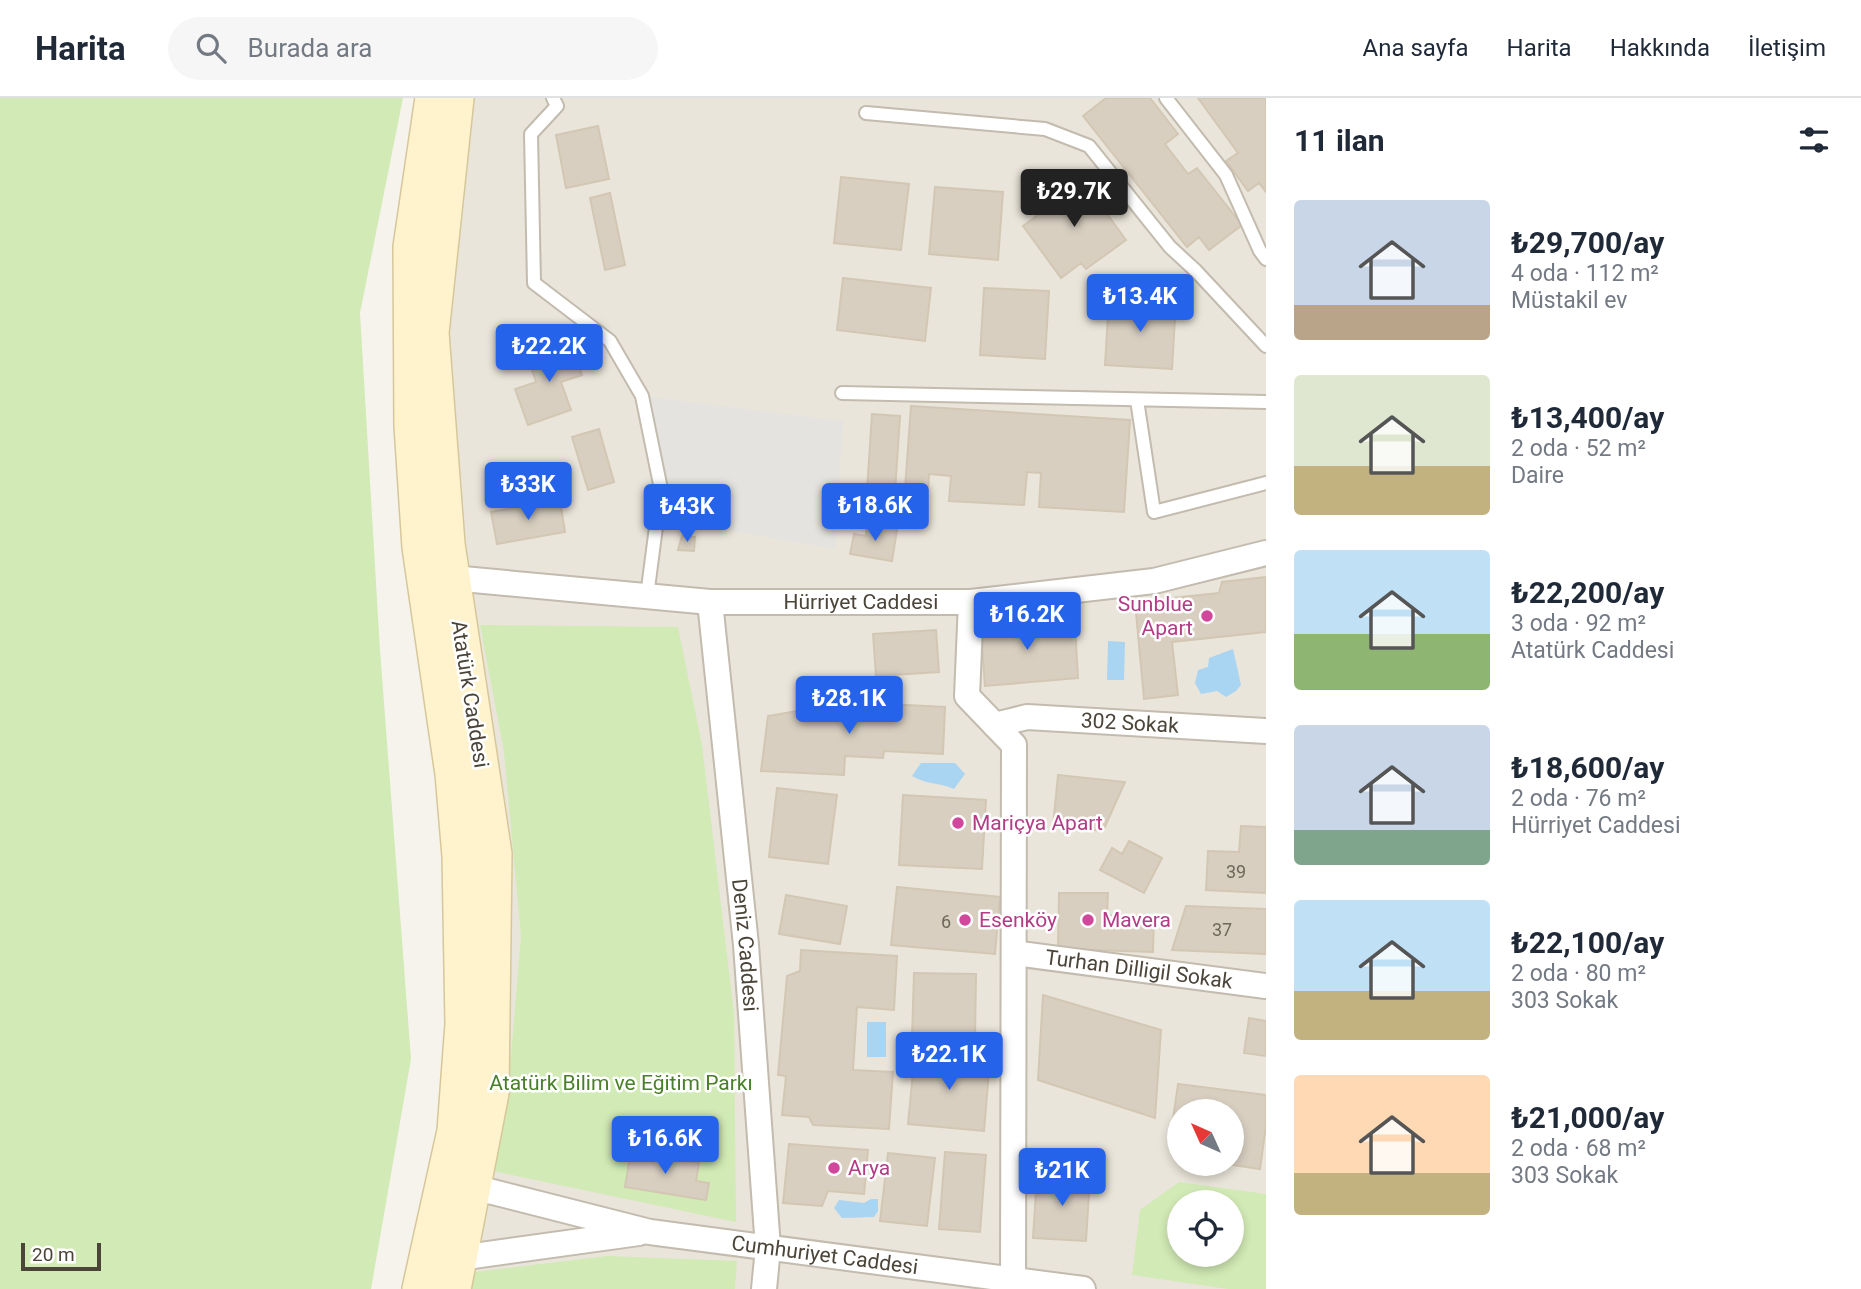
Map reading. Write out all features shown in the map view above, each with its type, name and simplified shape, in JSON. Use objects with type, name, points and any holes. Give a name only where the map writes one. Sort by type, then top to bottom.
[{"type":"street","name":"Atatürk Caddesi","points":[[433,98],[411,247],[412,413],[419,547],[453,774],[460,856],[463,1024],[456,1131],[456,1274]]},
{"type":"street","name":"Atatürk Caddesi","points":[[421,1289],[433,1233],[458,1188],[491,1093],[494,854],[447,544],[431,333],[456,98]]},
{"type":"street","name":"Hürriyet Caddesi","points":[[452,578],[710,602],[971,602],[1154,581],[1266,553]]},
{"type":"street","name":"Deniz Caddesi","points":[[710,602],[746,945],[768,1248],[764,1289]]},
{"type":"street","points":[[971,602],[967,695],[1014,745],[1013,1284]]},
{"type":"street","name":"302 Sokak","points":[[995,725],[1027,717],[1266,732]]},
{"type":"street","name":"Turhan Dilligil Sokak","points":[[1014,953],[1266,986]]},
{"type":"street","name":"Cumhuriyet Caddesi","points":[[458,1188],[650,1232],[1013,1284],[1083,1289]]},
{"type":"street","name":"Cumhuriyet Caddesi","points":[[456,1274],[650,1232]]},
{"type":"street","points":[[433,1233],[456,1274]]},
{"type":"lane","points":[[553,98],[557,106],[531,134],[534,283],[610,341],[642,396],[661,489],[647,597]]},
{"type":"lane","points":[[1166,98],[1226,175],[1266,259]]},
{"type":"lane","points":[[866,113],[1045,128],[1089,146],[1170,247],[1266,346]]},
{"type":"lane","points":[[842,393],[1266,402]]},
{"type":"lane","points":[[1138,400],[1154,512],[1266,483]]},
{"type":"shaded area","points":[[456,98],[1266,98],[1266,1289],[453,1289],[431,333]]},
{"type":"shaded area","points":[[642,396],[843,421],[835,549],[658,518],[661,489]]},
{"type":"green space","points":[[0,98],[403,98],[360,313],[380,650],[411,1059],[371,1289],[0,1289]]},
{"type":"green space","name":"Atatürk Bilim ve Eğitim Parkı","points":[[480,625],[678,627],[702,745],[734,1014],[736,1222],[493,1171],[511,1056],[521,936],[504,752]]},
{"type":"green space","points":[[1179,1182],[1237,1190],[1168,1190]]},
{"type":"green space","points":[[1167,1191],[1167,1267],[1244,1267],[1244,1191],[1266,1194],[1266,1289],[1228,1289],[1132,1275],[1140,1210]]},
{"type":"green space","points":[[607,1256],[737,1261],[735,1289],[471,1289],[474,1272]]},
{"type":"water","points":[[1108,641],[1125,642],[1124,680],[1107,680]]},
{"type":"water","points":[[1233,649],[1241,685],[1226,697],[1217,691],[1201,694],[1195,683],[1198,670],[1208,667],[1209,658]]},
{"type":"water","points":[[921,763],[955,763],[965,774],[954,789],[912,776]]},
{"type":"water","points":[[867,1022],[886,1022],[886,1057],[867,1057]]},
{"type":"water","points":[[878,1199],[878,1211],[874,1217],[842,1218],[834,1208],[839,1200],[864,1203]]},
{"type":"building","points":[[1106,98],[1150,98],[1178,134],[1165,144],[1188,174],[1197,168],[1242,225],[1209,250],[1199,237],[1187,247],[1083,116]]},
{"type":"building","points":[[1198,98],[1266,98],[1266,192],[1259,183],[1248,191],[1226,161],[1238,153]]},
{"type":"building","points":[[598,126],[609,179],[566,188],[556,135]]},
{"type":"building","points":[[1079,175],[1126,240],[1086,269],[1081,263],[1061,278],[1023,226],[1046,209],[1041,202]]},
{"type":"building","points":[[841,177],[909,184],[901,250],[834,243]]},
{"type":"building","points":[[935,187],[1003,192],[998,260],[929,254]]},
{"type":"building","points":[[610,193],[625,265],[605,270],[590,198]]},
{"type":"building","points":[[843,278],[931,288],[925,341],[837,330]]},
{"type":"building","points":[[984,288],[1049,291],[1045,359],[980,355]]},
{"type":"building","points":[[1109,298],[1176,302],[1172,369],[1105,365]]},
{"type":"building","points":[[571,344],[582,375],[561,382],[571,410],[528,425],[515,389],[536,382],[528,358]]},
{"type":"building","points":[[911,406],[1130,420],[1124,512],[1039,507],[1041,473],[1027,472],[1024,505],[949,501],[951,476],[929,474],[928,491],[905,489]]},
{"type":"building","points":[[872,414],[900,416],[893,522],[865,520]]},
{"type":"building","points":[[599,429],[614,482],[588,490],[572,437]]},
{"type":"building","points":[[560,500],[565,532],[497,544],[491,512]]},
{"type":"building","points":[[867,525],[897,530],[892,561],[850,554],[854,534],[866,536]]},
{"type":"building","points":[[682,536],[695,537],[694,551],[678,550]]},
{"type":"building","points":[[1266,577],[1266,632],[1172,642],[1178,695],[1144,699],[1135,602],[1219,593],[1222,582]]},
{"type":"building","points":[[1022,614],[1023,629],[1075,625],[1078,678],[985,686],[980,618]]},
{"type":"building","points":[[936,630],[939,672],[876,676],[873,634]]},
{"type":"building","points":[[848,702],[945,707],[943,754],[884,751],[883,758],[845,756],[844,775],[761,771],[768,716]]},
{"type":"building","points":[[1058,775],[1125,782],[1103,831],[1053,826]]},
{"type":"building","points":[[777,788],[837,795],[828,864],[769,857]]},
{"type":"building","points":[[903,795],[986,800],[982,869],[899,865]]},
{"type":"building","points":[[1241,826],[1266,827],[1266,893],[1206,890],[1208,851],[1239,852]]},
{"type":"building","points":[[1129,841],[1162,858],[1144,893],[1100,870],[1112,848],[1122,854]]},
{"type":"building","points":[[897,887],[1000,897],[995,954],[891,945]]},
{"type":"building","points":[[1059,893],[1108,893],[1107,915],[1154,916],[1153,952],[1058,949]]},
{"type":"building","points":[[786,895],[847,906],[840,944],[779,934]]},
{"type":"building","points":[[1186,906],[1266,909],[1266,954],[1172,950]]},
{"type":"building","points":[[801,950],[897,956],[894,1010],[857,1007],[853,1070],[893,1072],[889,1129],[813,1125],[809,1117],[782,1115],[786,1076],[778,1075],[787,976],[800,971]]},
{"type":"building","points":[[914,973],[976,974],[975,1040],[912,1038]]},
{"type":"building","points":[[1043,995],[1161,1030],[1155,1118],[1038,1080]]},
{"type":"building","points":[[1249,1018],[1266,1021],[1266,1056],[1244,1053]]},
{"type":"building","points":[[915,1052],[990,1059],[984,1131],[908,1124]]},
{"type":"building","points":[[1178,1084],[1266,1095],[1266,1125],[1260,1169],[1244,1167],[1244,1099],[1176,1099]]},
{"type":"building","points":[[789,1144],[868,1150],[864,1194],[828,1191],[822,1206],[783,1203]]},
{"type":"building","points":[[631,1151],[699,1163],[696,1181],[709,1183],[706,1200],[625,1187]]},
{"type":"building","points":[[945,1152],[986,1155],[980,1232],[939,1229]]},
{"type":"building","points":[[888,1153],[935,1158],[927,1226],[880,1221]]},
{"type":"building","points":[[1037,1175],[1090,1178],[1086,1241],[1033,1238]]},
{"type":"place","name":"Sunblue Apart","points":[[1207,616]]},
{"type":"place","name":"Mariçya Apart","points":[[958,823]]},
{"type":"place","name":"Esenköy","points":[[965,920]]},
{"type":"place","name":"Mavera","points":[[1088,920]]},
{"type":"place","name":"Arya","points":[[834,1168]]}]
